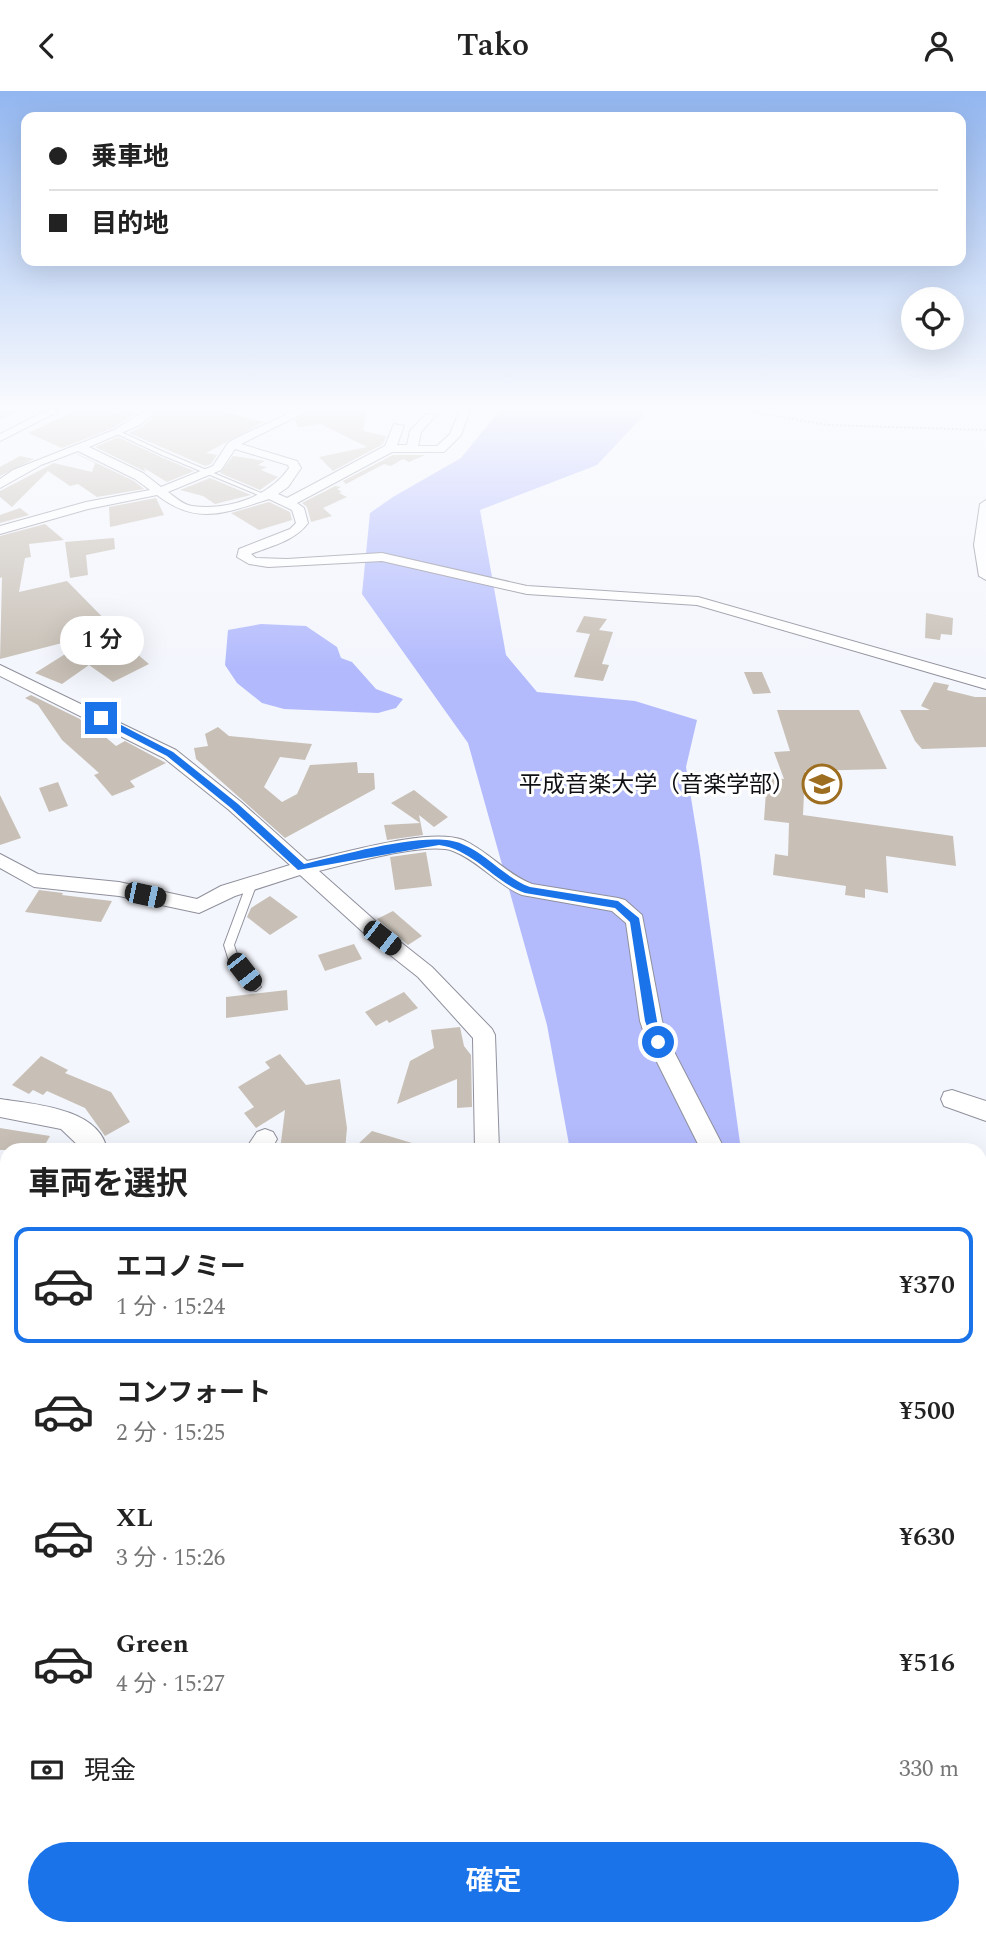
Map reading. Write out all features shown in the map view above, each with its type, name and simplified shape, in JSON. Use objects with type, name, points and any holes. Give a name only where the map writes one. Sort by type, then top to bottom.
[{"type":"street","points":[[0,530],[86,506],[136,496]]},
{"type":"street","points":[[167,496],[179,506],[208,511],[268,496]]},
{"type":"street","points":[[268,496],[289,502],[298,509],[302,523],[295,532],[244,552],[247,560],[268,564],[382,557],[527,590],[698,601],[986,684]]},
{"type":"street","points":[[289,502],[300,496]]},
{"type":"street","points":[[986,504],[981,545],[986,576]]},
{"type":"street","points":[[0,670],[170,754],[425,972],[485,1035],[487,1143]]},
{"type":"street","points":[[0,860],[34,880],[119,890],[199,906],[228,891],[302,868],[400,847],[439,842],[455,844],[471,852],[516,885],[529,890],[618,905],[635,920],[651,1021],[658,1042],[709,1143]]},
{"type":"street","points":[[952,1099],[986,1111]]},
{"type":"street","points":[[0,1108],[67,1120],[94,1143]]},
{"type":"lane","points":[[252,883],[229,945],[233,958],[256,987]]},
{"type":"shaded area","points":[[516,496],[480,510],[506,655],[537,692],[635,701],[697,720],[686,767],[740,1143],[569,1143],[547,1025],[468,743],[362,594],[370,513],[393,497]]},
{"type":"shaded area","points":[[261,624],[306,626],[337,647],[341,658],[352,662],[376,689],[403,699],[396,708],[378,713],[284,709],[262,703],[237,683],[225,665],[228,630]]},
{"type":"building","points":[[0,496],[23,496],[12,507]]},
{"type":"building","points":[[203,496],[247,496],[215,504]]},
{"type":"building","points":[[315,496],[347,497],[323,508],[332,516],[311,522],[307,507],[302,503]]},
{"type":"building","points":[[156,498],[164,515],[110,527],[109,507]]},
{"type":"building","points":[[269,502],[290,512],[292,520],[259,530],[231,513]]},
{"type":"building","points":[[20,508],[29,515],[0,523],[0,515]]},
{"type":"building","points":[[45,524],[64,540],[29,544],[31,557],[25,558],[19,592],[67,581],[127,642],[124,643],[149,664],[113,682],[89,665],[62,684],[35,673],[97,634],[0,659],[0,536]]},
{"type":"building","points":[[114,538],[115,549],[86,555],[88,575],[70,578],[65,542]]},
{"type":"building","points":[[926,613],[953,618],[952,635],[941,634],[940,640],[925,638]]},
{"type":"building","points":[[584,616],[607,619],[599,630],[613,632],[602,664],[609,665],[603,681],[574,677],[590,634],[576,632]]},
{"type":"building","points":[[744,672],[762,672],[771,693],[753,694]]},
{"type":"building","points":[[934,682],[949,685],[947,690],[986,697],[986,747],[922,749],[915,741],[900,710],[930,710],[921,706]]},
{"type":"building","points":[[31,695],[80,719],[91,734],[102,734],[116,746],[125,741],[166,763],[130,781],[135,787],[112,796],[94,775],[99,773],[62,740],[38,705],[25,698]]},
{"type":"building","points":[[777,710],[859,710],[887,769],[805,771],[803,815],[953,836],[956,866],[886,856],[888,893],[865,889],[865,898],[845,895],[846,886],[773,875],[775,854],[788,856],[789,823],[764,820],[767,777],[784,779],[774,752],[790,751]]},
{"type":"building","points":[[218,727],[229,736],[312,744],[305,760],[280,757],[264,787],[282,802],[297,794],[310,765],[357,762],[358,773],[374,773],[375,789],[285,838],[196,759],[194,748],[208,746],[205,734]]},
{"type":"building","points":[[58,782],[68,806],[49,812],[39,788]]},
{"type":"building","points":[[414,790],[448,817],[434,827],[419,815],[423,835],[387,840],[384,825],[420,823],[391,803]]},
{"type":"building","points":[[0,795],[21,838],[0,845]]},
{"type":"building","points":[[426,852],[432,886],[395,890],[390,857]]},
{"type":"building","points":[[39,890],[112,901],[101,922],[25,912]]},
{"type":"building","points":[[270,896],[298,917],[270,935],[247,917],[251,908]]},
{"type":"building","points":[[393,911],[422,936],[408,945],[377,919]]},
{"type":"building","points":[[354,944],[362,959],[325,971],[318,955]]},
{"type":"building","points":[[287,990],[288,1010],[226,1018],[226,997]]},
{"type":"building","points":[[404,992],[418,1008],[389,1023],[387,1020],[376,1026],[365,1012]]},
{"type":"building","points":[[460,1027],[464,1046],[471,1055],[472,1107],[457,1108],[457,1079],[397,1104],[410,1061],[434,1048],[431,1030]]},
{"type":"building","points":[[280,1054],[306,1085],[340,1079],[347,1128],[346,1143],[281,1143],[285,1110],[256,1128],[244,1113],[254,1107],[238,1087],[270,1068],[265,1062]]},
{"type":"building","points":[[41,1056],[68,1070],[65,1073],[111,1092],[130,1122],[105,1136],[85,1108],[47,1091],[43,1095],[33,1090],[29,1094],[12,1085]]},
{"type":"building","points":[[0,1128],[50,1136],[46,1143],[0,1143]]},
{"type":"building","points":[[372,1131],[412,1143],[359,1143]]},
{"type":"place","name":"平成音楽大学（音楽学部）","points":[[822,784]]},
{"type":"route","points":[[101,718],[170,754],[234,806],[302,868],[400,847],[439,842],[455,844],[471,852],[516,885],[529,890],[618,905],[635,920],[651,1021],[658,1042]]}]
